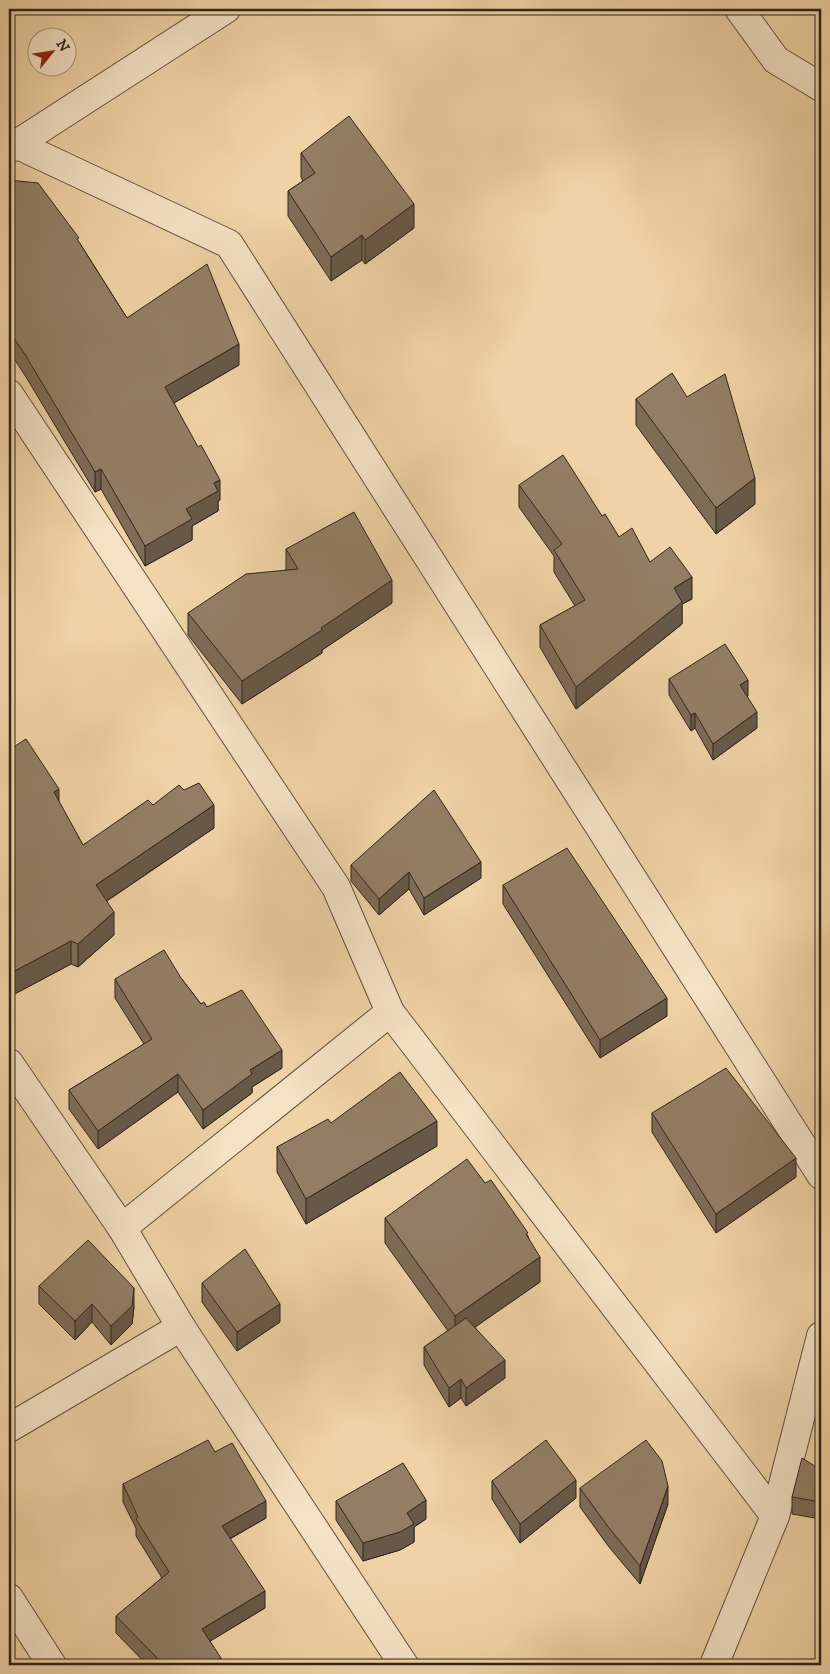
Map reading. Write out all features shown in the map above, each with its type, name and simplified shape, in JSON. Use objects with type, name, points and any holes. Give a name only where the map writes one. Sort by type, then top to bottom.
[{"type":"street","points":[[13,147],[226,9]]},
{"type":"street","points":[[738,9],[776,60],[821,87]]},
{"type":"street","points":[[13,147],[229,244],[821,1175]]},
{"type":"street","points":[[9,394],[336,887],[390,1012],[775,1516]]},
{"type":"street","points":[[122,1228],[390,1012]]},
{"type":"street","points":[[9,1063],[122,1228],[181,1327],[404,1665]]},
{"type":"street","points":[[9,1428],[181,1327]]},
{"type":"street","points":[[714,1665],[775,1516],[821,1336]]},
{"type":"street","points":[[9,1598],[52,1665]]},
{"type":"building","points":[[349,116],[414,204],[365,240],[362,235],[331,257],[288,191],[315,173],[301,153]]},
{"type":"building","points":[[9,180],[38,183],[79,238],[77,239],[127,318],[207,264],[239,344],[165,387],[198,447],[201,445],[220,480],[214,483],[218,491],[186,509],[192,519],[145,546],[101,469],[95,472],[9,331]]},
{"type":"building","points":[[672,373],[687,397],[725,374],[755,478],[716,508],[636,399]]},
{"type":"building","points":[[563,455],[602,516],[605,514],[619,537],[632,528],[650,562],[670,547],[692,577],[674,588],[682,602],[576,687],[540,625],[585,600],[554,550],[562,544],[519,485]]},
{"type":"building","points":[[354,512],[392,580],[321,628],[322,630],[242,681],[188,613],[246,574],[298,569],[286,549]]},
{"type":"building","points":[[725,644],[748,680],[740,685],[757,712],[713,744],[695,713],[691,715],[669,679]]},
{"type":"building","points":[[26,739],[59,789],[54,792],[83,845],[148,800],[153,805],[179,785],[184,790],[199,783],[214,805],[96,885],[114,912],[78,944],[71,941],[9,974],[9,750]]},
{"type":"building","points":[[434,790],[481,862],[424,898],[409,872],[379,899],[351,865]]},
{"type":"building","points":[[567,848],[667,998],[600,1040],[503,885]]},
{"type":"building","points":[[164,950],[181,978],[201,1004],[204,1002],[207,1007],[242,990],[282,1050],[250,1070],[252,1074],[203,1110],[178,1074],[98,1131],[69,1090],[152,1039],[115,979]]},
{"type":"building","points":[[726,1068],[796,1158],[716,1214],[652,1113]]},
{"type":"building","points":[[400,1072],[437,1121],[306,1199],[277,1147],[328,1119],[331,1123]]},
{"type":"building","points":[[467,1159],[485,1183],[491,1180],[528,1233],[526,1234],[540,1257],[455,1316],[385,1218]]},
{"type":"building","points":[[88,1240],[134,1288],[132,1306],[111,1326],[92,1304],[75,1321],[39,1286]]},
{"type":"building","points":[[245,1249],[280,1304],[237,1332],[202,1283]]},
{"type":"building","points":[[466,1318],[505,1360],[466,1388],[461,1379],[449,1388],[424,1347]]},
{"type":"building","points":[[208,1440],[215,1452],[232,1443],[266,1501],[222,1526],[265,1591],[202,1629],[221,1658],[207,1665],[162,1665],[116,1616],[169,1572],[136,1519],[138,1517],[123,1484]]},
{"type":"building","points":[[546,1440],[576,1480],[520,1524],[492,1481]]},
{"type":"building","points":[[646,1440],[662,1461],[668,1486],[640,1566],[580,1488]]},
{"type":"building","points":[[802,1458],[821,1470],[821,1502],[792,1497]]},
{"type":"building","points":[[403,1463],[426,1500],[407,1513],[414,1524],[400,1532],[363,1543],[336,1501]]}]
